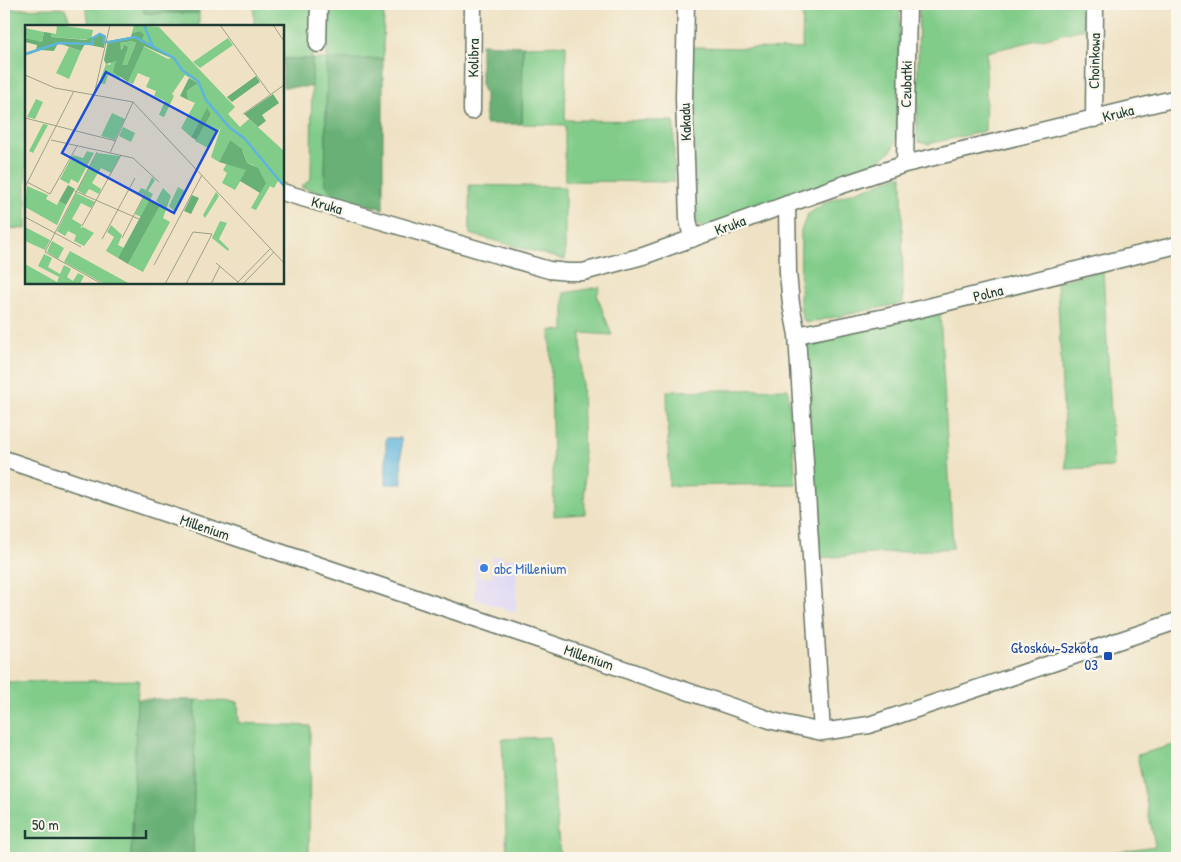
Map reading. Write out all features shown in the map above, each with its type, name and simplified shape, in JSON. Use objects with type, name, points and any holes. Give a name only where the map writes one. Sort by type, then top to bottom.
[{"type":"street","points":[[318,44],[319,4]]},
{"type":"street","name":"Kolibra","points":[[472,111],[473,4]]},
{"type":"street","name":"Kakadu","points":[[686,4],[684,98],[688,219],[692,239]]},
{"type":"street","name":"Czubatki","points":[[905,164],[908,4]]},
{"type":"street","name":"Choinkowa","points":[[1094,119],[1095,4]]},
{"type":"street","name":"Kruka","points":[[284,193],[549,270],[583,272],[643,256],[905,164],[1177,98]]},
{"type":"street","points":[[787,204],[788,273],[797,335],[822,732]]},
{"type":"street","name":"Polna","points":[[797,335],[900,314],[1177,245]]},
{"type":"street","name":"Millenium","points":[[4,458],[553,644],[773,721],[822,732],[870,725],[1177,621]]},
{"type":"shaded area","points":[[502,556],[502,559],[517,558],[516,613],[475,599],[475,559],[478,559],[478,577],[492,577],[492,557]]},
{"type":"green space","points":[[86,4],[144,4],[144,13],[199,13],[199,25],[89,25]]},
{"type":"green space","points":[[144,4],[199,4],[199,13],[144,13]]},
{"type":"green space","points":[[254,4],[312,4],[312,59],[284,59],[284,25],[254,25]]},
{"type":"green space","points":[[803,4],[900,4],[897,138],[891,151],[876,163],[844,175],[794,198],[707,227],[697,226],[692,47],[802,49]]},
{"type":"green space","points":[[919,4],[1084,4],[1084,29],[987,52],[985,131],[928,144],[919,142],[917,135]]},
{"type":"green space","points":[[384,7],[383,59],[327,60],[325,183],[335,196],[301,187],[311,179],[312,59],[327,59],[327,8]]},
{"type":"green space","points":[[65,8],[72,25],[25,25],[25,229],[8,228],[8,173],[4,173],[4,9]]},
{"type":"green space","points":[[481,44],[523,46],[522,124],[485,124],[485,94],[481,84]]},
{"type":"green space","points":[[566,45],[565,120],[674,121],[674,182],[565,181],[565,125],[522,124],[523,46]]},
{"type":"green space","points":[[284,59],[312,59],[312,87],[284,87]]},
{"type":"green space","points":[[327,59],[383,59],[383,209],[335,196],[325,183]]},
{"type":"green space","points":[[902,175],[903,303],[806,323],[802,317],[800,305],[801,231],[807,215],[826,202]]},
{"type":"green space","points":[[469,185],[565,187],[565,260],[470,234]]},
{"type":"green space","points":[[1103,270],[1114,467],[1066,469],[1057,282]]},
{"type":"green space","points":[[600,287],[597,296],[612,335],[581,333],[585,514],[554,516],[550,330],[564,331],[564,293]]},
{"type":"green space","points":[[940,312],[953,548],[819,558],[805,342],[864,327]]},
{"type":"green space","points":[[788,389],[796,484],[669,486],[667,391]]},
{"type":"green space","points":[[139,680],[131,858],[4,858],[4,682]]},
{"type":"green space","points":[[137,699],[195,700],[193,858],[131,858]]},
{"type":"green space","points":[[195,700],[238,702],[239,723],[310,726],[309,858],[193,858]]},
{"type":"green space","points":[[550,737],[560,858],[507,858],[502,739]]},
{"type":"green space","points":[[1177,744],[1177,858],[1075,858],[1155,846],[1137,755]]},
{"type":"water","points":[[386,438],[401,438],[402,484],[386,484]]},
{"type":"place","name":"abc Millenium","points":[[484,568]]},
{"type":"place","name":"Głosków-Szkoła 03","points":[[1108,656]]}]
